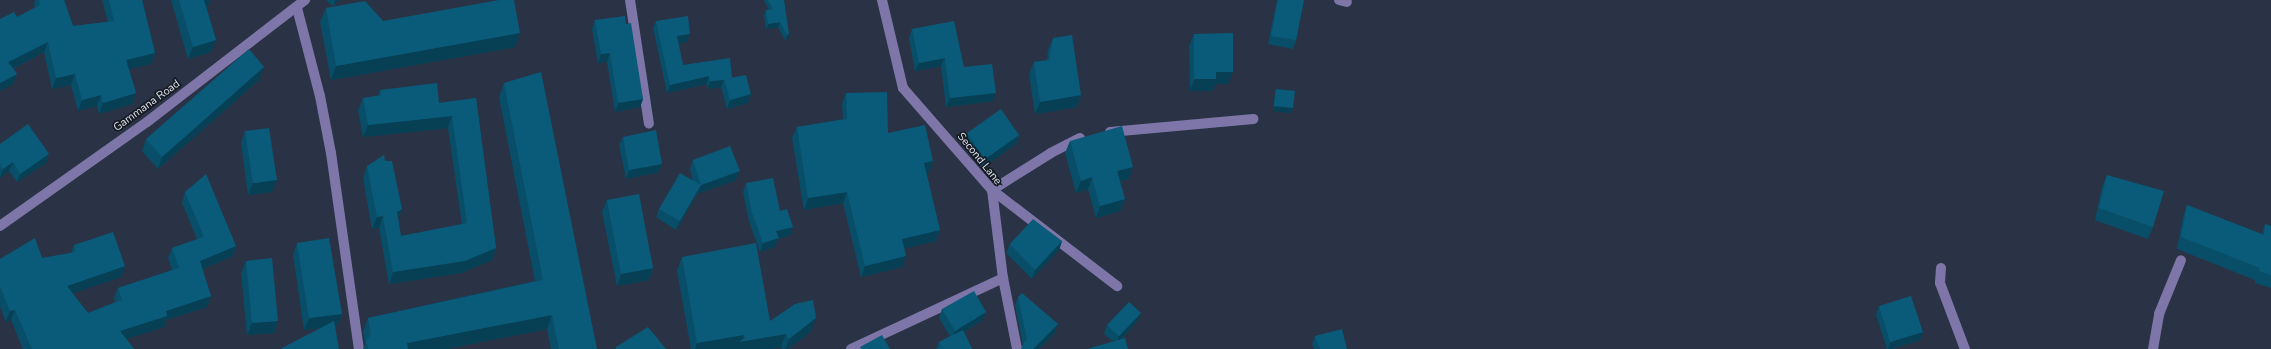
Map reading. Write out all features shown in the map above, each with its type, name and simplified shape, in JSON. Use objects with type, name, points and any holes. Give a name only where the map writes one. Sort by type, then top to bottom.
[{"type":"street","name":"Gammana Road","points":[[0,226],[147,122],[297,8],[305,0]]},
{"type":"street","points":[[630,0],[649,124]]},
{"type":"street","name":"Second Lane","points":[[882,0],[903,88],[992,190],[1004,278],[1017,349]]},
{"type":"street","points":[[297,8],[320,96],[359,349]]},
{"type":"street","points":[[1117,286],[992,190],[1051,153],[1097,134],[1253,119]]},
{"type":"street","points":[[2154,349],[2160,314],[2180,260]]},
{"type":"street","points":[[1941,268],[1940,283],[1965,349]]},
{"type":"street","points":[[851,349],[1004,278]]},
{"type":"building","points":[[39,0],[64,0],[73,26],[114,21],[109,0],[142,0],[155,53],[126,60],[136,93],[103,103],[101,95],[82,100],[75,74],[56,78],[48,42],[8,62],[17,74],[0,83],[0,19],[14,12],[17,17],[40,5]]},
{"type":"building","points":[[179,0],[204,0],[216,40],[193,47]]},
{"type":"building","points":[[499,0],[514,0],[520,33],[336,66],[326,8],[365,1],[383,21]]},
{"type":"building","points":[[768,0],[784,0],[789,34],[787,35],[780,22],[768,24],[766,10],[773,9]]},
{"type":"building","points":[[1278,0],[1304,0],[1296,40],[1271,36]]},
{"type":"building","points":[[625,16],[626,24],[631,23],[643,99],[618,103],[610,53],[601,54],[595,20]]},
{"type":"building","points":[[688,16],[690,34],[677,36],[683,65],[730,58],[732,78],[710,81],[709,76],[670,85],[656,21]]},
{"type":"building","points":[[954,21],[964,67],[992,64],[996,93],[950,98],[945,58],[919,63],[912,29]]},
{"type":"building","points":[[1233,33],[1233,72],[1216,72],[1216,79],[1194,79],[1194,34]]},
{"type":"building","points":[[1072,35],[1081,95],[1040,102],[1034,62],[1049,60],[1053,38]]},
{"type":"building","points":[[249,49],[264,67],[162,157],[146,139]]},
{"type":"building","points":[[541,72],[597,349],[559,349],[552,315],[407,343],[408,349],[368,349],[366,341],[371,334],[368,318],[543,280],[504,83]]},
{"type":"building","points":[[746,75],[751,94],[730,100],[724,79]]},
{"type":"building","points":[[437,83],[439,103],[476,98],[496,248],[465,261],[393,272],[383,216],[377,217],[367,166],[384,155],[385,161],[392,161],[402,209],[397,212],[401,236],[467,223],[452,116],[368,125],[363,98],[381,95],[380,90]]},
{"type":"building","points":[[1276,89],[1295,91],[1293,108],[1274,106]]},
{"type":"building","points":[[887,92],[888,133],[925,125],[933,161],[924,163],[940,230],[902,239],[906,256],[865,266],[847,192],[808,198],[797,127],[847,119],[846,93]]},
{"type":"building","points":[[1001,109],[1019,135],[985,159],[967,133]]},
{"type":"building","points":[[28,124],[49,154],[20,174],[13,162],[3,169],[0,164],[0,144]]},
{"type":"building","points":[[1122,126],[1133,167],[1117,171],[1125,199],[1100,206],[1092,177],[1081,181],[1070,141]]},
{"type":"building","points":[[269,128],[277,180],[253,183],[245,131]]},
{"type":"building","points":[[656,130],[662,164],[629,170],[623,137]]},
{"type":"building","points":[[730,146],[740,171],[701,185],[693,160]]},
{"type":"building","points":[[680,173],[701,185],[680,221],[659,209]]},
{"type":"building","points":[[206,174],[236,246],[200,261],[211,296],[166,311],[167,316],[120,331],[134,349],[32,349],[15,310],[10,311],[0,286],[0,259],[35,238],[42,258],[76,252],[74,245],[113,232],[125,266],[67,286],[88,313],[122,300],[118,288],[179,268],[172,248],[204,237],[185,192]]},
{"type":"building","points":[[2107,175],[2164,191],[2153,227],[2099,208]]},
{"type":"building","points":[[773,178],[780,211],[787,209],[793,227],[776,231],[779,238],[763,243],[752,213],[746,183]]},
{"type":"building","points":[[639,194],[653,268],[621,274],[607,200]]},
{"type":"building","points":[[2187,205],[2264,235],[2265,224],[2271,226],[2271,275],[2259,271],[2260,268],[2181,237]]},
{"type":"building","points":[[1033,219],[1062,241],[1035,270],[1010,244]]},
{"type":"building","points":[[329,238],[342,314],[309,318],[297,243]]},
{"type":"building","points":[[756,243],[770,321],[795,304],[813,300],[816,318],[789,339],[786,334],[739,342],[745,338],[744,335],[697,343],[682,257]]},
{"type":"building","points":[[272,258],[278,321],[252,323],[246,261]]},
{"type":"building","points":[[974,291],[986,312],[955,331],[942,309]]},
{"type":"building","points":[[1022,293],[1058,324],[1033,349],[1022,349],[1022,346],[1027,339],[1018,297]]},
{"type":"building","points":[[1911,296],[1923,332],[1890,342],[1879,306]]},
{"type":"building","points":[[1129,302],[1141,313],[1119,336],[1107,325]]},
{"type":"building","points":[[334,321],[339,349],[280,349]]},
{"type":"building","points":[[648,327],[666,349],[616,349],[616,347]]},
{"type":"building","points":[[1342,329],[1347,349],[1320,349],[1315,336]]},
{"type":"building","points":[[963,330],[972,349],[937,349],[941,347],[939,342]]},
{"type":"building","points":[[882,335],[890,349],[861,349],[860,347]]},
{"type":"building","points":[[1125,338],[1128,349],[1087,349]]}]
